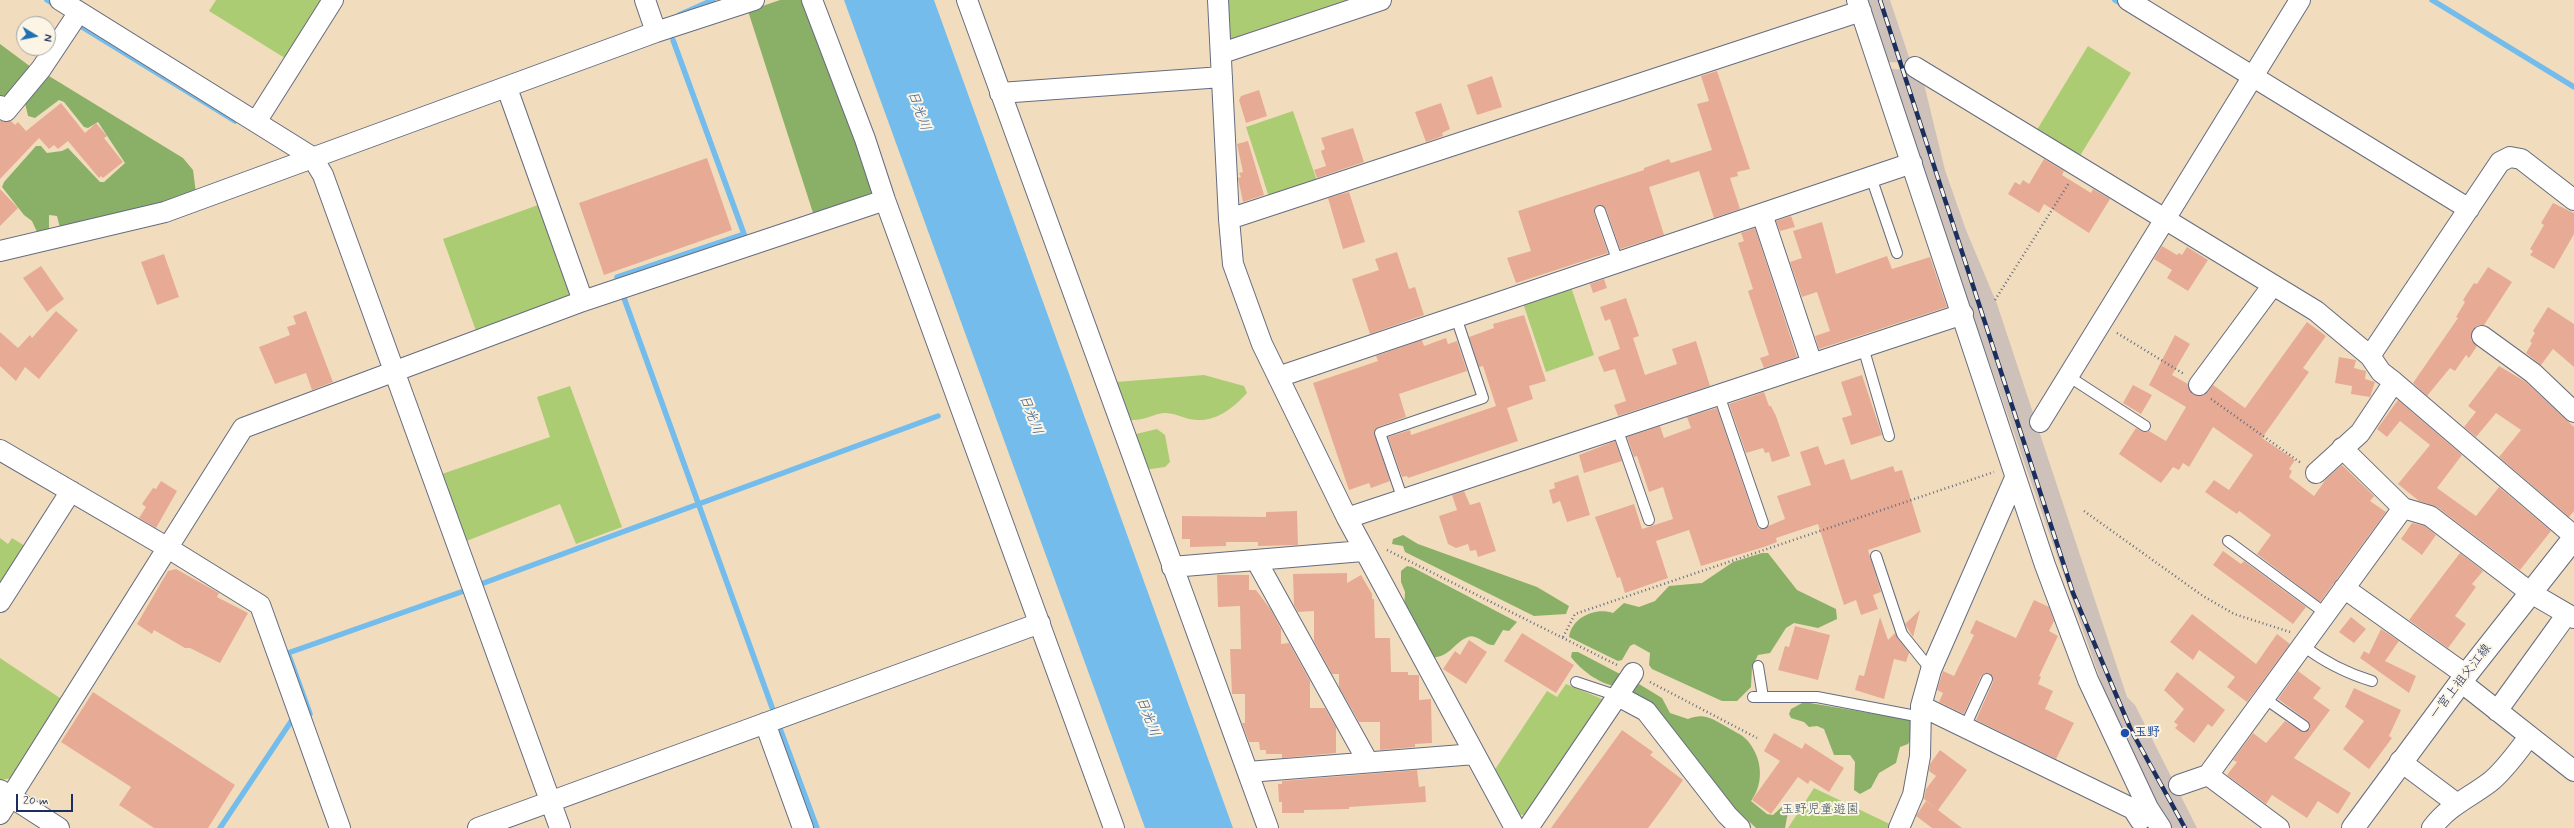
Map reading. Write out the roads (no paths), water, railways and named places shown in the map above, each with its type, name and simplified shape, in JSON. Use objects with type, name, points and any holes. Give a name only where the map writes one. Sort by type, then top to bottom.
[{"type":"main road","name":"一宮上祖父江線","points":[[2352,828],[2400,761],[2574,537]]},
{"type":"street","points":[[256,122],[333,0]]},
{"type":"street","points":[[644,0],[656,32]]},
{"type":"street","points":[[0,251],[165,212],[312,157],[507,88],[656,32],[754,0]]},
{"type":"street","points":[[812,0],[865,139],[885,200],[1114,828]]},
{"type":"street","points":[[967,0],[1268,828]]},
{"type":"street","points":[[1218,0],[1222,53],[1229,219],[1233,264],[1262,344],[1363,551],[1515,828]]},
{"type":"street","points":[[1222,53],[1381,0]]},
{"type":"street","points":[[2128,0],[2469,209]]},
{"type":"street","points":[[2040,422],[2300,0]]},
{"type":"street","points":[[0,106],[6,111],[41,69],[67,3],[312,157],[323,175],[560,828]]},
{"type":"street","points":[[1229,219],[1859,5],[1963,314],[2013,472],[2088,680],[2141,819]]},
{"type":"street","points":[[1915,66],[2078,167],[2316,311],[2370,356],[2381,372],[2574,537]]},
{"type":"street","points":[[1000,93],[1222,77]]},
{"type":"street","points":[[507,88],[583,301]]},
{"type":"street","points":[[2370,356],[2500,162],[2510,157],[2521,159],[2572,197]]},
{"type":"street","points":[[1278,377],[1912,163]]},
{"type":"street","points":[[0,814],[5,793],[168,548],[243,428],[583,301],[885,200]]},
{"type":"street","points":[[1762,214],[1812,364]]},
{"type":"street","points":[[2199,386],[2273,285]]},
{"type":"street","points":[[1347,518],[1963,314]]},
{"type":"street","points":[[2482,336],[2534,373],[2574,412]]},
{"type":"street","points":[[2316,473],[2360,433],[2394,382]]},
{"type":"street","points":[[2342,448],[2403,508],[2430,516],[2531,593],[2571,616],[2497,711]]},
{"type":"street","points":[[0,450],[168,548],[260,605],[340,828]]},
{"type":"street","points":[[1899,828],[1912,795],[1919,764],[1921,711],[1931,670],[2013,472]]},
{"type":"street","points":[[0,602],[71,491]]},
{"type":"street","points":[[2179,785],[2208,775],[2403,508]]},
{"type":"street","points":[[1172,567],[1363,551]]},
{"type":"street","points":[[1256,560],[1368,762]]},
{"type":"street","points":[[2344,588],[2463,679],[2497,711],[2574,771]]},
{"type":"street","points":[[478,828],[1040,623]]},
{"type":"street","points":[[1528,828],[1633,673]]},
{"type":"street","points":[[1618,696],[1646,711],[1728,824]]},
{"type":"street","points":[[1921,711],[1965,727],[2134,809],[2141,819],[2161,828]]},
{"type":"street","points":[[766,723],[803,828]]},
{"type":"street","points":[[2432,828],[2442,815],[2456,803],[2491,781],[2529,737]]},
{"type":"street","points":[[1248,772],[1475,754]]},
{"type":"street","points":[[2400,761],[2456,803]]},
{"type":"street","points":[[2208,775],[2279,828]]},
{"type":"street","points":[[5,793],[59,828]]},
{"type":"lane","points":[[1871,177],[1897,253]]},
{"type":"lane","points":[[1600,211],[1618,262]]},
{"type":"lane","points":[[1402,500],[1380,433],[1483,398],[1456,317]]},
{"type":"lane","points":[[1863,347],[1889,436]]},
{"type":"lane","points":[[2068,376],[2145,426]]},
{"type":"lane","points":[[1719,395],[1763,523]]},
{"type":"lane","points":[[1617,428],[1649,520]]},
{"type":"lane","points":[[2228,541],[2325,613]]},
{"type":"lane","points":[[1876,556],[1902,634],[1931,670]]},
{"type":"lane","points":[[2305,641],[2320,659],[2344,672],[2372,681]]},
{"type":"lane","points":[[1758,666],[1758,697],[1817,697],[1921,711]]},
{"type":"lane","points":[[1965,727],[1987,679]]},
{"type":"lane","points":[[1576,682],[1618,696]]},
{"type":"lane","points":[[2264,698],[2304,726]]},
{"type":"water","name":"日光川","points":[[844,0],[934,0],[1233,828],[1145,828]]},
{"type":"waterway","points":[[47,0],[57,6]]},
{"type":"waterway","points":[[679,15],[713,0]]},
{"type":"waterway","points":[[2115,0],[2125,6]]},
{"type":"waterway","points":[[2432,0],[2574,87]]},
{"type":"waterway","points":[[82,27],[235,121]]},
{"type":"waterway","points":[[618,283],[617,277],[744,234],[673,40]]},
{"type":"waterway","points":[[624,298],[773,710]]},
{"type":"waterway","points":[[481,584],[938,416]]},
{"type":"waterway","points":[[310,714],[288,653],[461,592]]},
{"type":"waterway","points":[[220,828],[292,720]]},
{"type":"waterway","points":[[779,726],[817,828]]},
{"type":"railway","points":[[1880,0],[2073,593],[2131,730],[2185,828]]},
{"type":"place","name":"玉野","points":[[2125,733]]},
{"type":"park label","name":"玉野児童遊園","points":[[1820,810]]}]
